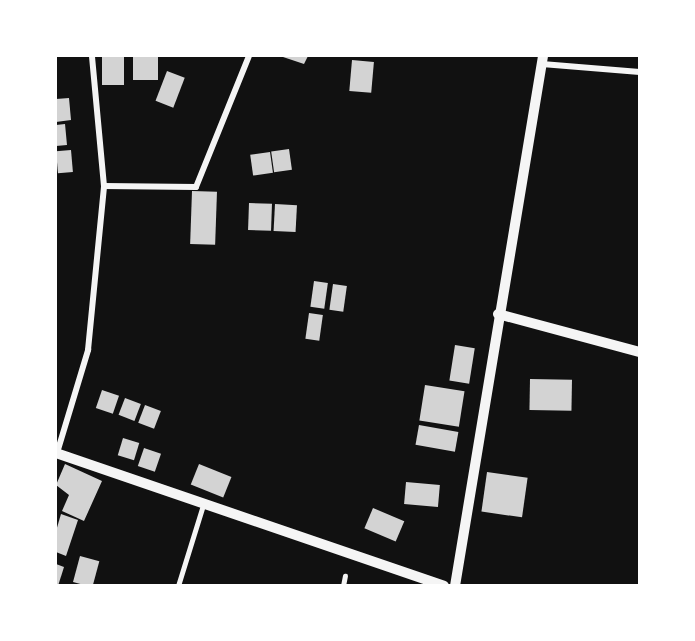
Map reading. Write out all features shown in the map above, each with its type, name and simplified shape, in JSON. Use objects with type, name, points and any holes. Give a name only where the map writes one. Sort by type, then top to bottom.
[{"type":"street","points":[[92,56],[104,186],[88,350],[56,453],[444,585]]},
{"type":"street","points":[[104,186],[196,187],[249,56]]},
{"type":"street","points":[[455,585],[498,315],[543,60],[639,72]]},
{"type":"street","points":[[498,315],[639,352]]},
{"type":"lane","points":[[178,585],[203,503]]},
{"type":"lane","points":[[343,585],[345,576]]},
{"type":"building","points":[[102,56],[124,56],[124,85],[102,85]]},
{"type":"building","points":[[133,56],[158,56],[158,80],[133,80]]},
{"type":"building","points":[[280,56],[308,56],[304,64]]},
{"type":"building","points":[[352,60],[374,62],[371,93],[349,91]]},
{"type":"building","points":[[167,71],[185,78],[173,108],[156,101]]},
{"type":"building","points":[[69,98],[71,120],[56,122],[56,99]]},
{"type":"building","points":[[65,124],[67,145],[56,146],[56,125]]},
{"type":"building","points":[[289,149],[292,170],[274,172],[271,152]]},
{"type":"building","points":[[71,150],[73,172],[58,173],[56,151]]},
{"type":"building","points":[[270,152],[273,173],[253,176],[250,155]]},
{"type":"building","points":[[192,191],[217,192],[215,245],[190,244]]},
{"type":"building","points":[[249,203],[272,204],[271,231],[248,230]]},
{"type":"building","points":[[275,204],[297,205],[296,232],[274,231]]},
{"type":"building","points":[[314,281],[328,283],[324,309],[310,307]]},
{"type":"building","points":[[333,284],[347,286],[343,312],[329,310]]},
{"type":"building","points":[[309,313],[323,315],[319,341],[305,339]]},
{"type":"building","points":[[455,345],[475,348],[469,384],[449,381]]},
{"type":"building","points":[[530,379],[572,380],[571,411],[529,410]]},
{"type":"building","points":[[425,385],[465,391],[459,427],[419,421]]},
{"type":"building","points":[[102,390],[119,396],[113,414],[96,408]]},
{"type":"building","points":[[125,398],[141,404],[134,421],[119,415]]},
{"type":"building","points":[[145,405],[161,411],[154,429],[138,423]]},
{"type":"building","points":[[419,425],[458,432],[455,452],[416,445]]},
{"type":"building","points":[[123,438],[139,443],[134,460],[118,455]]},
{"type":"building","points":[[144,448],[161,454],[155,472],[138,466]]},
{"type":"building","points":[[65,464],[102,481],[84,521],[62,511],[69,495],[56,485]]},
{"type":"building","points":[[199,464],[231,477],[223,498],[191,484]]},
{"type":"building","points":[[487,472],[528,478],[522,517],[481,512]]},
{"type":"building","points":[[406,482],[440,485],[438,507],[404,504]]},
{"type":"building","points":[[373,508],[404,521],[396,542],[364,528]]},
{"type":"building","points":[[61,514],[78,520],[66,556],[56,552],[56,531]]},
{"type":"building","points":[[80,556],[99,561],[93,586],[73,582]]},
{"type":"building","points":[[56,564],[64,567],[58,586],[56,586]]}]
